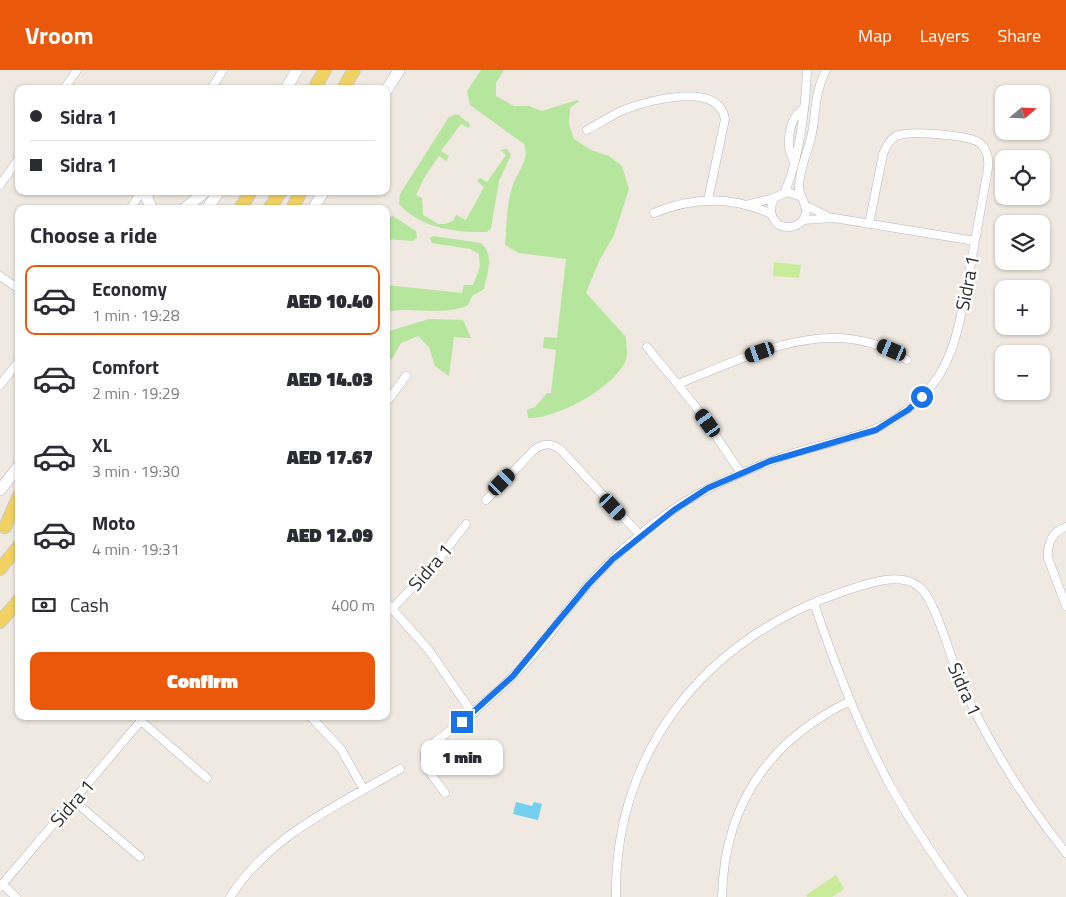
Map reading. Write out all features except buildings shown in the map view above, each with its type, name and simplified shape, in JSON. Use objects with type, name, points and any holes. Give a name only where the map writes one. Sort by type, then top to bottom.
[{"type":"main road","points":[[288,85],[297,70]]},
{"type":"main road","points":[[316,85],[325,70]]},
{"type":"main road","points":[[345,85],[354,70]]},
{"type":"main road","points":[[355,85],[362,70]]},
{"type":"main road","points":[[389,85],[399,70]]},
{"type":"main road","points":[[189,205],[201,195]]},
{"type":"main road","points":[[0,490],[15,471]]},
{"type":"main road","points":[[3,530],[15,504]]},
{"type":"main road","points":[[3,530],[15,516]]},
{"type":"main road","points":[[0,569],[15,551]]},
{"type":"main road","points":[[1,621],[15,605]]},
{"type":"street","points":[[67,85],[77,70]]},
{"type":"street","points":[[214,85],[223,70]]},
{"type":"street","points":[[748,204],[774,198],[784,192],[794,161],[803,109],[807,70]]},
{"type":"street","points":[[826,70],[815,99],[811,136],[801,172],[799,196],[805,205],[834,218]]},
{"type":"street","points":[[587,130],[621,112],[654,101],[688,97],[711,99],[721,107],[725,119],[708,200]]},
{"type":"street","name":"Sidra 1","points":[[445,793],[425,762],[424,752],[473,714],[513,676],[588,585],[640,536],[691,498],[741,473],[798,452],[858,437],[876,430],[900,416],[922,397],[945,366],[952,349],[975,241],[989,159],[980,144],[967,138],[914,133],[904,133],[894,137],[887,145],[883,154],[869,224]]},
{"type":"street","points":[[0,185],[15,164]]},
{"type":"street","points":[[784,192],[799,196]]},
{"type":"street","points":[[774,198],[770,209],[771,214],[779,225],[785,227],[798,224],[803,220],[834,218],[975,241]]},
{"type":"street","points":[[654,213],[675,205],[708,200],[748,204],[771,214]]},
{"type":"street","points":[[803,220],[805,205]]},
{"type":"street","points":[[0,276],[15,286]]},
{"type":"street","points":[[678,384],[760,352],[816,338],[847,337],[862,339],[892,350],[907,360]]},
{"type":"street","points":[[647,347],[720,439],[741,473]]},
{"type":"street","points":[[0,385],[15,366]]},
{"type":"street","points":[[390,398],[406,376]]},
{"type":"street","points":[[486,500],[535,449],[551,444],[561,450],[640,536]]},
{"type":"street","name":"Sidra 1","points":[[393,608],[438,560],[466,524]]},
{"type":"street","points":[[1066,527],[1054,534],[1048,550],[1048,558],[1066,606]]},
{"type":"street","name":"Sidra 1","points":[[616,897],[618,852],[624,822],[642,767],[668,719],[702,677],[743,641],[789,614],[814,603],[872,583],[890,580],[901,579],[920,587],[930,600],[959,678],[992,745],[1030,807],[1066,853]]},
{"type":"street","points":[[814,603],[850,701],[890,785],[924,841],[963,897]]},
{"type":"street","name":"Sidra 1","points":[[390,605],[428,649],[473,714]]},
{"type":"street","points":[[722,897],[722,875],[732,830],[744,800],[756,779],[770,760],[806,726],[850,701]]},
{"type":"street","name":"Sidra 1","points":[[16,897],[1,885],[142,720]]},
{"type":"street","name":"Sidra 1","points":[[144,720],[207,778]]},
{"type":"street","points":[[314,720],[341,748],[364,790]]},
{"type":"street","points":[[230,897],[251,868],[285,837],[400,769]]},
{"type":"street","points":[[74,801],[140,857]]},
{"type":"green space","points":[[481,70],[504,70],[496,83],[496,96],[514,106],[529,106],[542,111],[579,101],[570,108],[569,124],[574,139],[591,150],[609,156],[622,166],[629,189],[614,235],[599,261],[586,293],[626,337],[626,360],[620,371],[597,391],[569,407],[540,417],[528,418],[527,410],[535,407],[547,393],[551,393],[556,350],[543,348],[544,337],[557,338],[566,259],[519,253],[505,245],[510,195],[526,154],[524,144],[470,105],[467,91]]},
{"type":"green space","points":[[457,114],[470,124],[469,128],[461,124],[441,151],[449,156],[446,161],[439,156],[424,178],[416,195],[422,198],[423,215],[438,224],[453,221],[456,215],[466,220],[484,187],[477,181],[480,178],[487,182],[506,155],[500,150],[507,149],[511,155],[499,181],[491,228],[487,232],[451,230],[428,224],[417,219],[399,204],[400,194],[449,117]]},
{"type":"green space","points":[[393,216],[416,231],[417,238],[413,241],[390,239],[390,217]]},
{"type":"green space","points":[[433,236],[481,243],[488,253],[489,259],[484,289],[472,296],[468,305],[458,308],[438,311],[390,311],[390,285],[462,293],[464,285],[473,285],[480,267],[479,254],[470,249],[432,243],[430,238]]},
{"type":"green space","points":[[774,262],[801,265],[799,278],[773,276]]},
{"type":"green space","points":[[429,319],[463,320],[471,338],[454,337],[449,376],[435,366],[429,347],[418,336],[401,343],[390,359],[390,331]]},
{"type":"green space","points":[[836,875],[844,889],[832,897],[807,897],[806,895]]},
{"type":"water","points":[[516,802],[532,806],[534,802],[542,804],[538,820],[513,814]]},
{"type":"route","points":[[462,722],[493,696],[532,656],[588,585],[613,559],[656,522],[691,498],[724,480],[770,461],[858,437],[876,430],[908,410],[922,397]]}]
